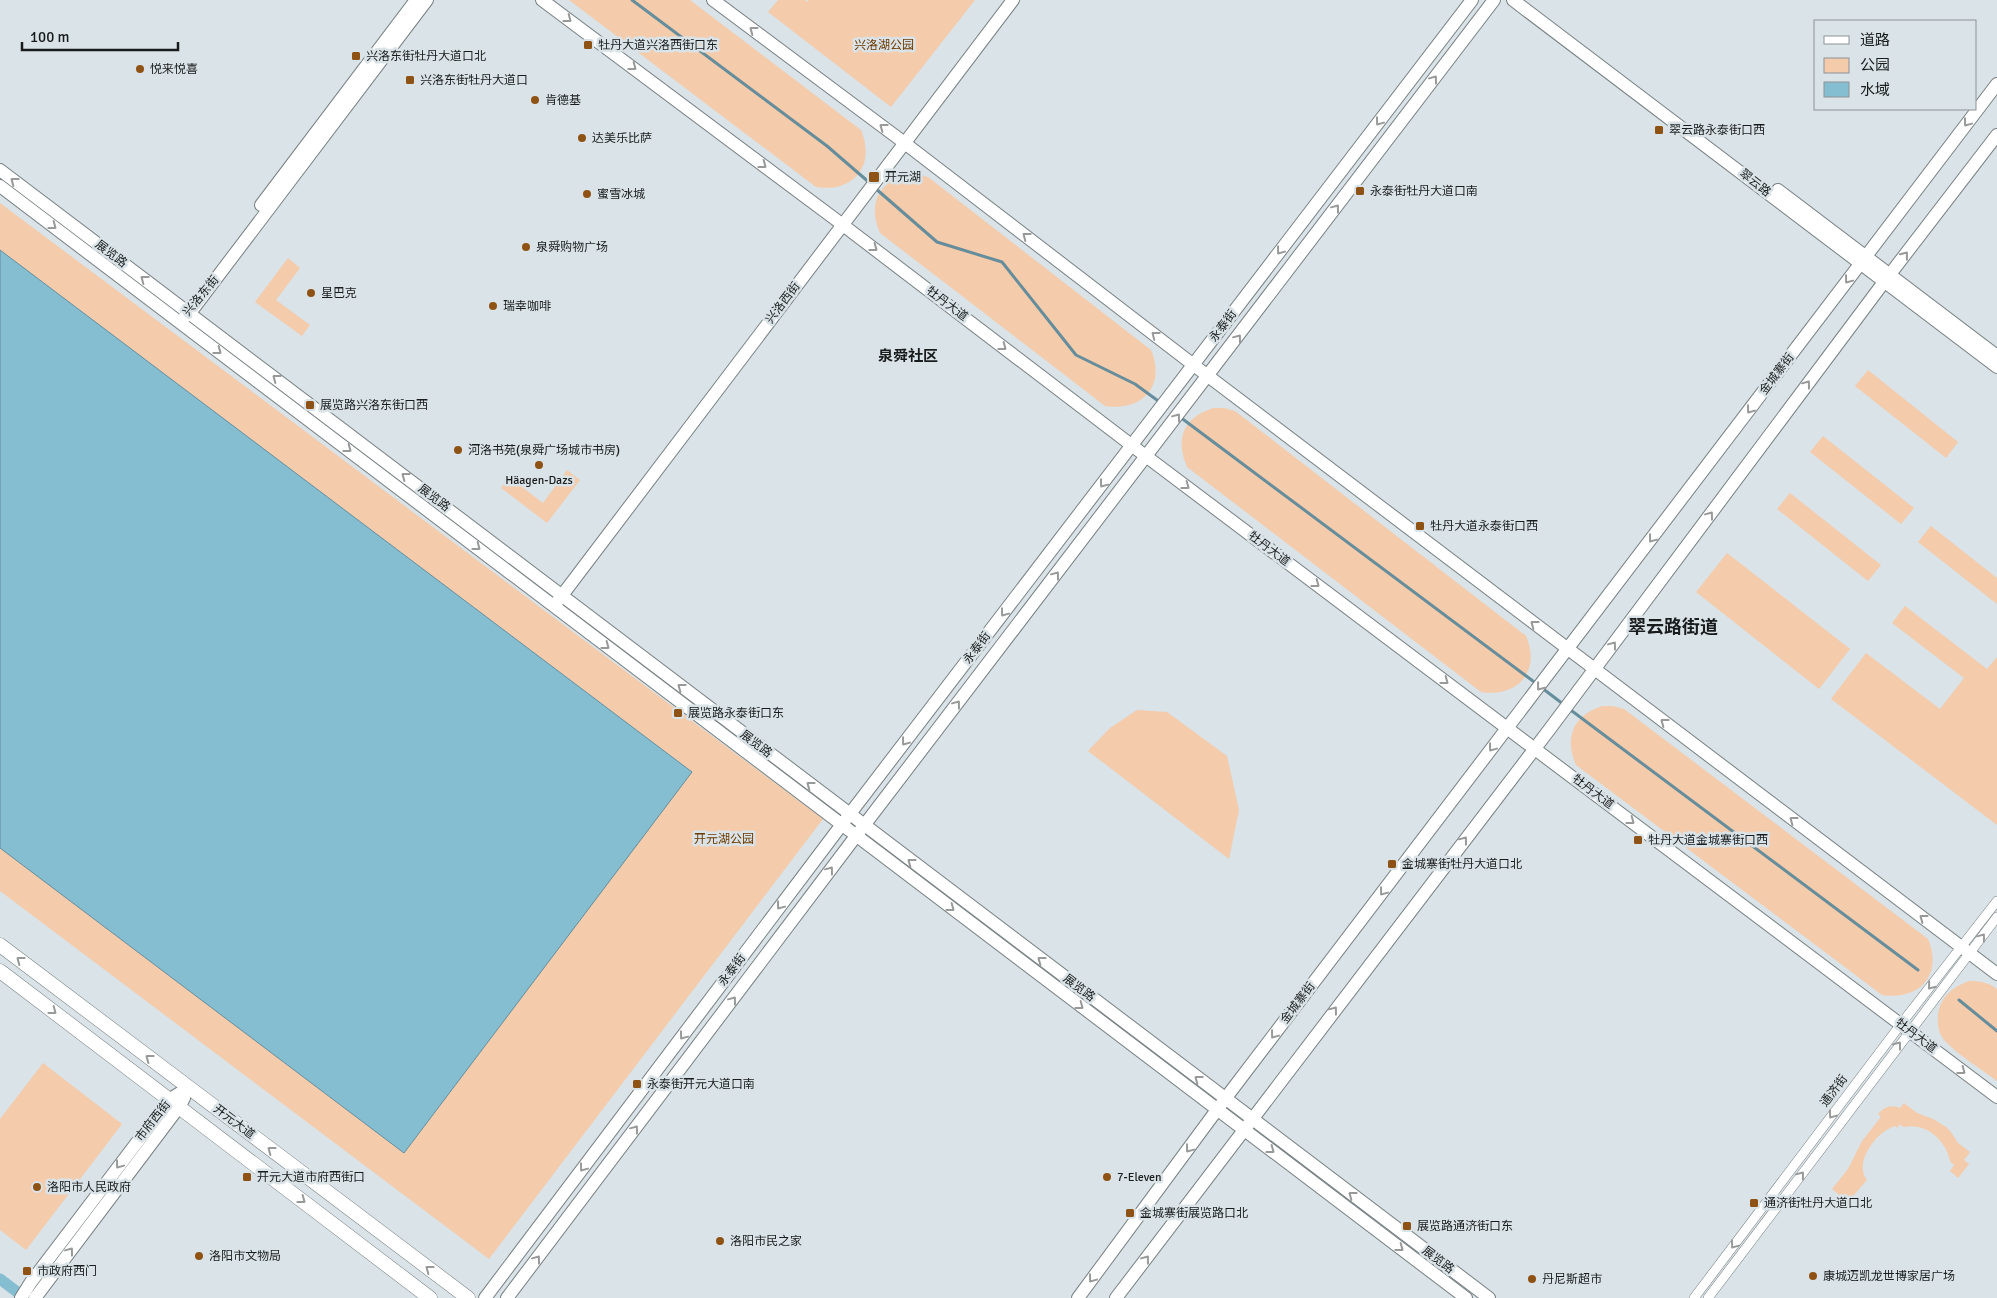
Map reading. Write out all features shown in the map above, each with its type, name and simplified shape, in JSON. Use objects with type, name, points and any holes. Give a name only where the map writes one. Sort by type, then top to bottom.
[{"type":"main road","name":"兴洛东街","points":[[180,321],[416,0]]},
{"type":"main road","name":"兴洛东街","points":[[186,311],[427,0]]},
{"type":"main road","name":"牡丹大道","points":[[542,0],[839,222],[1997,1097]]},
{"type":"main road","points":[[713,0],[1997,974]]},
{"type":"main road","name":"兴洛西街","points":[[901,141],[1002,0]]},
{"type":"main road","name":"兴洛西街","points":[[555,598],[872,178],[1013,0]]},
{"type":"main road","name":"永泰街","points":[[485,1298],[845,820],[1472,0]]},
{"type":"main road","name":"永泰街","points":[[507,1298],[856,836],[1494,0]]},
{"type":"main road","name":"翠云路","points":[[1513,0],[1863,260]]},
{"type":"main road","name":"翠云路","points":[[1527,0],[1863,260],[1997,367]]},
{"type":"main road","name":"金城寨街","points":[[1078,1298],[1222,1104],[1997,84]]},
{"type":"main road","points":[[1116,1298],[1584,684],[1997,135]]},
{"type":"main road","name":"展览路","points":[[0,170],[186,311],[555,598],[845,820],[856,836],[1222,1104]]},
{"type":"main road","name":"展览路","points":[[0,186],[555,598]]},
{"type":"main road","name":"翠云路","points":[[1887,279],[1997,356]]},
{"type":"main road","name":"展览路","points":[[845,820],[864,826],[1222,1104],[1466,1298]]},
{"type":"main road","name":"开元大道","points":[[0,945],[468,1298]]},
{"type":"main road","name":"开元大道","points":[[0,971],[430,1298]]},
{"type":"main road","name":"市府西街","points":[[21,1298],[36,1290],[188,1088]]},
{"type":"main road","name":"展览路","points":[[1247,1124],[1489,1298]]},
{"type":"street","name":"通济街","points":[[1966,951],[1997,901]]},
{"type":"street","name":"通济街","points":[[1694,1298],[1905,1027],[1966,951],[1997,918]]},
{"type":"street","name":"通济街","points":[[1708,1298],[1905,1027]]},
{"type":"green space","points":[[569,0],[690,0],[861,130],[866,155],[858,174],[841,186],[829,188],[816,187]]},
{"type":"green space","name":"兴洛湖公园","points":[[778,0],[805,0],[807,2],[808,0],[975,0],[891,107],[768,12]]},
{"type":"green space","points":[[906,174],[928,177],[1151,350],[1155,363],[1155,374],[1153,385],[1148,393],[1130,405],[1119,407],[1105,406],[880,233],[875,213],[878,197],[888,183]]},
{"type":"green space","name":"开元湖公园","points":[[0,203],[823,819],[489,1259],[0,891],[0,848],[404,1153],[691,771],[0,250]]},
{"type":"green space","points":[[288,258],[300,268],[276,300],[310,325],[302,336],[255,302]]},
{"type":"green space","points":[[1868,370],[1958,442],[1946,458],[1855,386]]},
{"type":"green space","points":[[1213,408],[1235,411],[1526,636],[1530,649],[1530,660],[1528,671],[1523,679],[1506,691],[1494,693],[1481,692],[1187,467],[1182,447],[1184,431],[1195,418]]},
{"type":"green space","points":[[1823,436],[1914,508],[1901,524],[1810,452]]},
{"type":"green space","points":[[567,470],[580,480],[547,523],[501,488],[509,477],[543,503]]},
{"type":"green space","points":[[1790,493],[1881,565],[1868,581],[1777,509]]},
{"type":"green space","points":[[1931,526],[1997,578],[1997,604],[1918,542]]},
{"type":"green space","points":[[1727,553],[1850,649],[1819,689],[1696,592]]},
{"type":"green space","points":[[1905,606],[1987,669],[1997,657],[1997,825],[1831,699],[1866,653],[1940,709],[1964,678],[1892,623]]},
{"type":"green space","points":[[1602,706],[1624,709],[1928,939],[1932,952],[1932,963],[1930,974],[1925,982],[1907,994],[1896,996],[1882,995],[1576,765],[1571,745],[1574,729],[1584,716]]},
{"type":"green space","points":[[1137,710],[1167,712],[1227,756],[1239,810],[1229,859],[1088,751],[1110,728]]},
{"type":"green space","points":[[1969,981],[1984,982],[1997,989],[1997,1081],[1963,1057],[1944,1039],[1939,1031],[1939,1009],[1945,997],[1955,988]]},
{"type":"green space","name":"洛阳市人民政府","points":[[43,1063],[122,1124],[26,1250],[0,1230],[0,1119]]},
{"type":"green space","points":[[1904,1103],[1917,1113],[1933,1119],[1946,1127],[1958,1143],[1970,1152],[1964,1160],[1969,1164],[1958,1178],[1950,1171],[1954,1165],[1950,1161],[1944,1146],[1934,1134],[1919,1127],[1903,1127],[1900,1124],[1897,1128],[1895,1126],[1881,1134],[1869,1148],[1863,1165],[1863,1173],[1867,1180],[1848,1202],[1832,1189],[1848,1169],[1862,1141],[1881,1117],[1878,1114],[1888,1107],[1900,1108]]},
{"type":"water","points":[[0,250],[692,772],[404,1153],[0,848]]},
{"type":"waterway","points":[[632,0],[827,146],[871,184]]},
{"type":"waterway","points":[[875,188],[937,242],[1002,262],[1076,355],[1135,384],[1161,403]]},
{"type":"waterway","points":[[1180,417],[1537,684]]},
{"type":"waterway","points":[[1542,688],[1563,704]]},
{"type":"waterway","points":[[1568,708],[1918,970]]},
{"type":"waterway","points":[[1959,1000],[1997,1031]]},
{"type":"waterway","points":[[0,1279],[25,1298]]},
{"type":"place","name":"牡丹大道兴洛西街口东","points":[[588,45]]},
{"type":"place","name":"兴洛东街牡丹大道口北","points":[[356,56]]},
{"type":"place","name":"悦来悦喜","points":[[140,69]]},
{"type":"place","name":"兴洛东街牡丹大道口","points":[[410,80]]},
{"type":"place","name":"肯德基","points":[[535,100]]},
{"type":"place","name":"翠云路永泰街口西","points":[[1659,130]]},
{"type":"place","name":"达美乐比萨","points":[[582,138]]},
{"type":"place","name":"开元湖","points":[[874,177]]},
{"type":"place","name":"永泰街牡丹大道口南","points":[[1360,191]]},
{"type":"place","name":"蜜雪冰城","points":[[587,194]]},
{"type":"place","name":"泉舜购物广场","points":[[526,247]]},
{"type":"place","name":"星巴克","points":[[311,293]]},
{"type":"place","name":"瑞幸咖啡","points":[[493,306]]},
{"type":"place","name":"展览路兴洛东街口西","points":[[310,405]]},
{"type":"place","name":"河洛书苑(泉舜广场城市书房)","points":[[458,450]]},
{"type":"place","name":"Häagen-Dazs","points":[[539,465]]},
{"type":"place","name":"牡丹大道永泰街口西","points":[[1420,526]]},
{"type":"place","name":"展览路永泰街口东","points":[[678,713]]},
{"type":"place","name":"牡丹大道金城寨街口西","points":[[1638,840]]},
{"type":"place","name":"金城寨街牡丹大道口北","points":[[1392,864]]},
{"type":"place","name":"永泰街开元大道口南","points":[[637,1084]]},
{"type":"place","name":"开元大道市府西街口","points":[[247,1177]]},
{"type":"place","name":"7-Eleven","points":[[1107,1177]]},
{"type":"place","name":"洛阳市人民政府","points":[[37,1187]]},
{"type":"place","name":"通济街牡丹大道口北","points":[[1754,1203]]},
{"type":"place","name":"金城寨街展览路口北","points":[[1130,1213]]},
{"type":"place","name":"展览路通济街口东","points":[[1407,1226]]},
{"type":"place","name":"洛阳市民之家","points":[[720,1241]]},
{"type":"place","name":"洛阳市文物局","points":[[199,1256]]},
{"type":"place","name":"市政府西门","points":[[27,1271]]},
{"type":"place","name":"康城迈凯龙世博家居广场","points":[[1813,1276]]},
{"type":"place","name":"丹尼斯超市","points":[[1532,1279]]},
{"type":"district","name":"泉舜社区","points":[[908,356]]},
{"type":"district","name":"翠云路街道","points":[[1673,627]]}]
